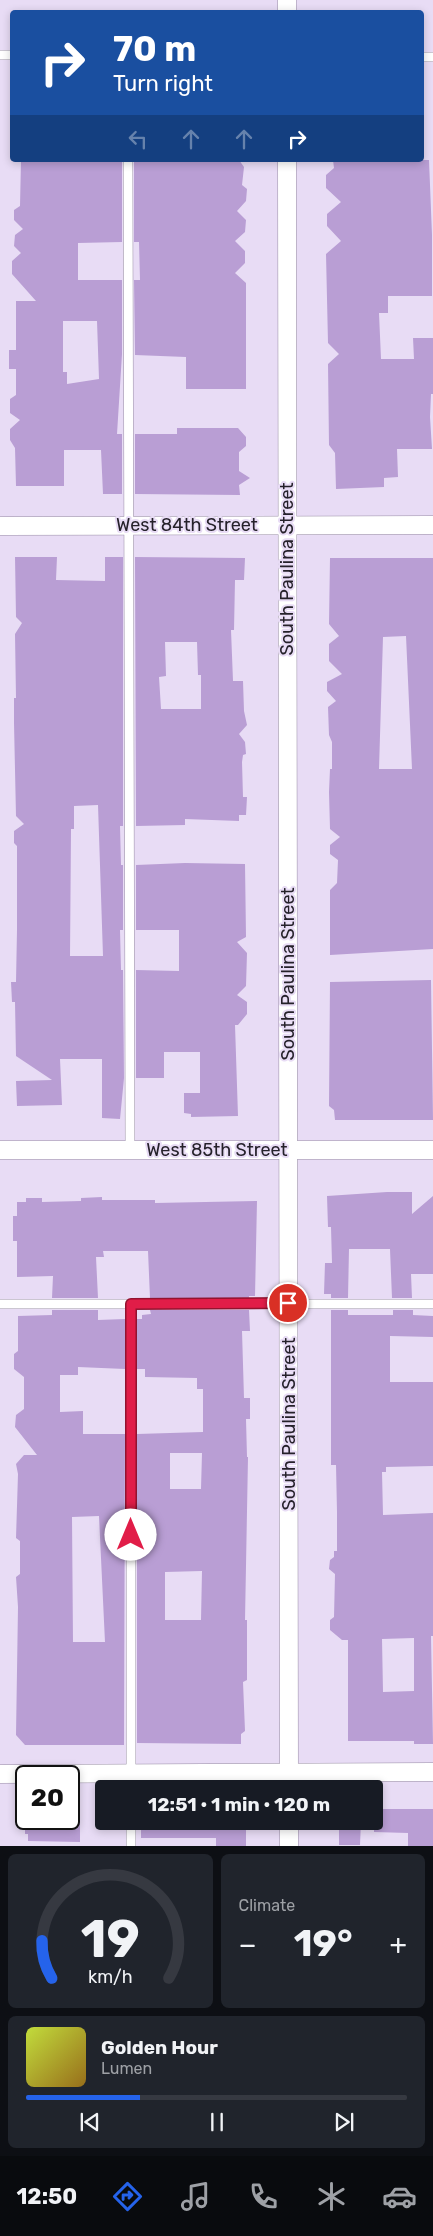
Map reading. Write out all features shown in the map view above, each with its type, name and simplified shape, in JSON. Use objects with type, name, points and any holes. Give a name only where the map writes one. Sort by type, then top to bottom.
[{"type":"street","name":"South Paulina Street","points":[[287,162],[289,1780]]},
{"type":"street","name":"West 84th Street","points":[[0,526],[433,525]]},
{"type":"street","name":"West 85th Street","points":[[0,1150],[433,1150]]},
{"type":"street","points":[[305,1780],[433,1772]]},
{"type":"street","points":[[0,1774],[112,1780]]},
{"type":"street","points":[[289,1830],[289,1846]]},
{"type":"lane","points":[[128,162],[130,1150]]},
{"type":"lane","points":[[0,1304],[433,1304]]},
{"type":"lane","points":[[131,1304],[131,1780]]},
{"type":"lane","points":[[131,1830],[131,1846]]},
{"type":"building","points":[[424,160],[429,160],[432,296],[388,296],[388,313],[379,313],[381,359],[414,359],[413,338],[433,338],[433,394],[431,394],[430,417],[432,449],[397,449],[398,477],[384,478],[384,487],[336,489],[335,453],[329,445],[328,364],[339,354],[328,343],[326,254],[341,241],[327,226],[327,214],[341,202],[326,188],[326,175],[334,168],[333,162],[424,162]]},
{"type":"building","points":[[21,162],[122,162],[122,242],[78,243],[78,280],[122,280],[122,354],[117,434],[122,434],[122,494],[103,494],[101,450],[64,450],[64,486],[16,486],[15,448],[10,440],[10,429],[20,420],[10,413],[10,399],[16,395],[16,369],[9,369],[9,350],[16,350],[16,301],[36,301],[12,274],[12,261],[21,253],[14,246],[15,235],[23,229],[14,220],[14,210],[20,206]],"holes":[[[63,321],[97,321],[99,379],[67,384],[67,372],[63,372]]]},
{"type":"building","points":[[134,162],[240,162],[244,167],[242,185],[247,189],[246,201],[237,211],[246,220],[245,232],[235,241],[245,251],[245,263],[235,273],[246,283],[246,389],[186,389],[186,357],[135,355],[134,280],[140,280],[139,242],[134,242]]},
{"type":"building","points":[[177,428],[238,428],[246,437],[246,446],[239,452],[239,471],[250,478],[239,485],[240,495],[135,494],[135,434],[177,434]]},
{"type":"building","points":[[15,557],[57,557],[56,580],[105,581],[105,557],[123,557],[123,826],[120,826],[121,865],[123,865],[123,930],[120,930],[121,970],[123,970],[124,1078],[120,1119],[102,1118],[102,1059],[60,1059],[62,1105],[17,1106],[16,1081],[52,1080],[16,1056],[15,1002],[12,1002],[11,982],[16,982],[17,846],[14,843],[14,831],[24,824],[16,816],[15,634],[22,623],[16,617]],"holes":[[[98,805],[103,956],[70,956],[71,829],[74,829],[74,806]]]},
{"type":"building","points":[[135,557],[245,558],[244,580],[235,580],[234,630],[231,630],[233,681],[243,681],[244,711],[247,725],[239,734],[245,742],[246,754],[243,755],[242,762],[243,797],[247,797],[246,815],[239,815],[239,821],[185,819],[185,825],[136,826]],"holes":[[[165,642],[197,642],[198,675],[201,675],[201,709],[161,709],[159,677],[166,676]]]},
{"type":"building","points":[[330,558],[433,558],[433,949],[330,955],[330,890],[337,883],[338,860],[330,854],[330,845],[340,837],[330,829],[329,792],[330,769],[332,769],[332,742],[329,735],[328,707],[336,701],[327,691],[327,682],[342,674],[329,661],[329,644],[339,636],[329,624]],"holes":[[[406,636],[412,769],[379,769],[383,637]]]},
{"type":"building","points":[[185,863],[245,864],[246,937],[237,942],[247,953],[246,986],[237,995],[247,1002],[247,1014],[238,1025],[235,1025],[238,1116],[191,1117],[191,1114],[184,1113],[184,1093],[200,1093],[200,1052],[164,1052],[164,1078],[136,1078],[136,970],[179,971],[179,930],[136,930],[136,865]]},
{"type":"building","points":[[431,980],[433,1120],[335,1120],[334,1110],[329,1106],[330,982]]},
{"type":"building","points":[[412,1192],[412,1214],[433,1196],[433,1274],[411,1274],[412,1298],[392,1298],[390,1249],[349,1249],[348,1298],[331,1298],[331,1294],[324,1294],[325,1263],[332,1263],[331,1227],[328,1227],[327,1196]]},
{"type":"building","points":[[102,1197],[102,1200],[155,1200],[155,1203],[257,1201],[255,1296],[249,1296],[249,1298],[150,1298],[148,1251],[103,1251],[104,1257],[96,1257],[98,1298],[52,1298],[53,1276],[17,1277],[17,1241],[13,1241],[13,1216],[17,1216],[17,1202],[26,1202],[26,1198],[42,1198],[42,1202],[81,1201],[81,1198]]},
{"type":"building","points":[[52,1310],[98,1310],[98,1320],[125,1319],[125,1369],[78,1367],[78,1375],[60,1375],[60,1412],[83,1411],[83,1434],[125,1434],[124,1745],[25,1745],[16,1735],[18,1607],[16,1577],[20,1574],[20,1541],[16,1538],[18,1474],[16,1464],[24,1455],[37,1455],[15,1427],[16,1415],[24,1409],[24,1377],[14,1369],[14,1354],[18,1351],[18,1316],[52,1315]],"holes":[[[99,1516],[105,1642],[73,1642],[72,1517]]]},
{"type":"building","points":[[150,1310],[249,1310],[250,1331],[242,1331],[244,1398],[250,1398],[250,1419],[246,1419],[248,1457],[245,1620],[247,1620],[247,1680],[243,1682],[245,1731],[241,1734],[241,1744],[137,1743],[137,1434],[203,1432],[203,1389],[197,1389],[197,1378],[145,1377],[145,1369],[137,1369],[137,1319],[142,1319],[142,1315],[151,1314]],"holes":[[[170,1453],[202,1453],[201,1489],[170,1489]],[[202,1571],[201,1620],[165,1620],[165,1572]]]},
{"type":"building","points":[[331,1310],[348,1310],[348,1315],[393,1315],[393,1310],[413,1310],[413,1315],[433,1316],[433,1337],[390,1336],[390,1382],[433,1382],[433,1466],[386,1467],[386,1472],[382,1472],[383,1515],[433,1513],[433,1636],[431,1636],[433,1744],[414,1744],[414,1741],[348,1741],[348,1640],[342,1640],[330,1630],[330,1620],[334,1617],[335,1574],[329,1569],[330,1560],[334,1557],[334,1551],[337,1551],[336,1465],[331,1465]],"holes":[[[414,1638],[414,1691],[383,1692],[382,1639]]]},
{"type":"building","points":[[383,1809],[433,1809],[433,1846],[408,1846],[408,1833],[374,1832],[374,1830],[383,1830]]},
{"type":"building","points":[[25,1830],[80,1830],[80,1842],[28,1841],[28,1834],[25,1834]]},
{"type":"building","points":[[141,1830],[246,1830],[246,1846],[216,1846],[216,1838],[141,1838]]},
{"type":"building","points":[[339,1830],[361,1830],[360,1845],[339,1845]]},
{"type":"route","points":[[131,1535],[131,1304],[288,1303]]}]
